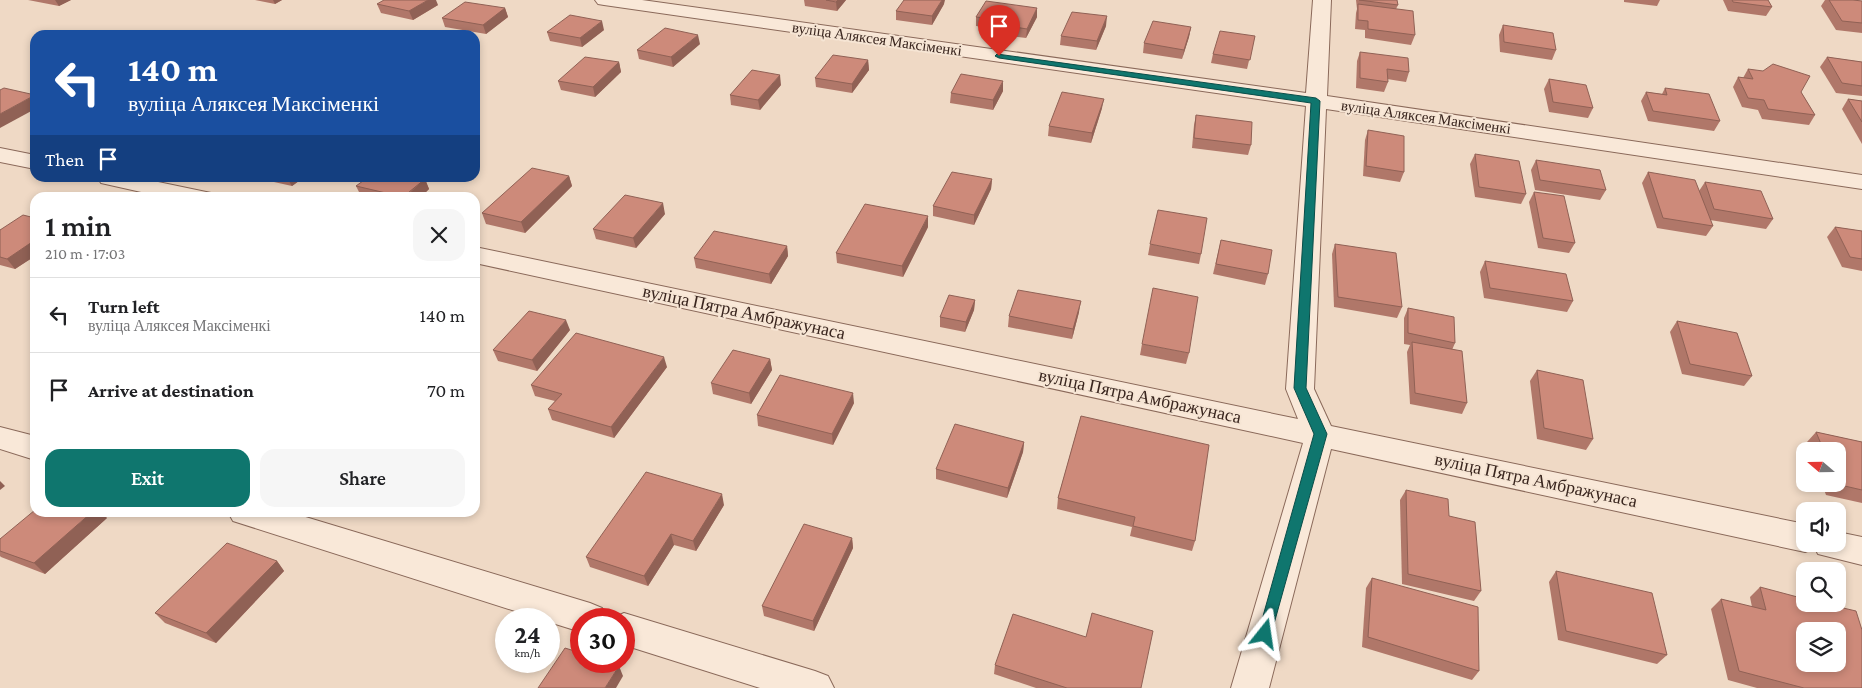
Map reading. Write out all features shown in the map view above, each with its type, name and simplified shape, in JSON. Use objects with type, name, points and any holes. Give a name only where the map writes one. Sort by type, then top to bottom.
[{"type":"street","name":"вуліца Аляксея Максіменкі","points":[[604,0],[1316,101],[1862,182]]},
{"type":"street","points":[[1250,688],[1320,434],[1300,388],[1322,0]]},
{"type":"street","points":[[0,154],[30,161]]},
{"type":"street","points":[[128,182],[175,192]]},
{"type":"street","name":"вуліца Пятра Амбражунаса","points":[[480,256],[1796,536]]},
{"type":"street","points":[[0,438],[30,447]]},
{"type":"street","points":[[260,517],[570,613]]},
{"type":"street","points":[[1846,548],[1862,551]]},
{"type":"street","points":[[635,632],[815,688]]},
{"type":"building","points":[[384,0],[428,0],[409,11],[377,4]]},
{"type":"building","points":[[904,0],[942,0],[932,16],[896,11]]},
{"type":"building","points":[[1359,0],[1397,0],[1398,5]]},
{"type":"building","points":[[1732,0],[1768,0],[1772,7],[1733,2]]},
{"type":"building","points":[[1829,0],[1862,1],[1862,23],[1842,21]]},
{"type":"building","points":[[986,1],[1037,8],[1027,29],[990,23],[992,19],[976,17]]},
{"type":"building","points":[[465,2],[505,8],[483,25],[442,18]]},
{"type":"building","points":[[1358,4],[1413,11],[1415,35],[1368,29],[1368,21],[1358,20]]},
{"type":"building","points":[[1072,12],[1107,16],[1097,41],[1061,36]]},
{"type":"building","points":[[570,15],[602,21],[580,38],[547,32]]},
{"type":"building","points":[[1153,21],[1191,27],[1184,50],[1144,43]]},
{"type":"building","points":[[1503,25],[1553,33],[1556,50],[1504,42]]},
{"type":"building","points":[[665,28],[698,35],[671,57],[637,50]]},
{"type":"building","points":[[1220,31],[1255,36],[1250,60],[1213,54]]},
{"type":"building","points":[[1360,52],[1408,58],[1409,72],[1387,69],[1388,82],[1360,78]]},
{"type":"building","points":[[833,55],[868,60],[852,84],[815,78]]},
{"type":"building","points":[[585,57],[619,62],[593,87],[558,81]]},
{"type":"building","points":[[1827,57],[1862,62],[1862,86],[1842,83]]},
{"type":"building","points":[[1773,64],[1810,76],[1801,92],[1815,115],[1768,109],[1764,100],[1748,98],[1738,77],[1753,79],[1748,69],[1763,71]]},
{"type":"building","points":[[752,70],[780,75],[758,100],[730,95]]},
{"type":"building","points":[[961,74],[1003,81],[993,100],[951,93]]},
{"type":"building","points":[[1549,79],[1586,85],[1593,108],[1553,102]]},
{"type":"building","points":[[4,88],[30,94],[30,98],[0,114],[0,90]]},
{"type":"building","points":[[1665,88],[1709,94],[1720,121],[1653,111],[1646,92],[1667,95]]},
{"type":"building","points":[[1062,92],[1104,99],[1092,133],[1049,126]]},
{"type":"building","points":[[1848,99],[1862,101],[1862,122]]},
{"type":"building","points":[[1196,115],[1252,122],[1251,145],[1194,138]]},
{"type":"building","points":[[1368,130],[1404,136],[1404,172],[1366,166]]},
{"type":"building","points":[[1475,154],[1519,161],[1526,194],[1479,187]]},
{"type":"building","points":[[1536,160],[1600,170],[1606,190],[1540,180]]},
{"type":"building","points":[[532,168],[569,176],[521,222],[482,213]]},
{"type":"building","points":[[952,172],[992,179],[974,215],[933,206]]},
{"type":"building","points":[[1648,172],[1695,180],[1713,226],[1663,218]]},
{"type":"building","points":[[362,182],[421,182],[409,192],[382,192],[356,186]]},
{"type":"building","points":[[1705,182],[1761,191],[1773,219],[1714,209]]},
{"type":"building","points":[[1534,192],[1564,196],[1575,243],[1543,238]]},
{"type":"building","points":[[625,195],[663,203],[633,238],[593,229]]},
{"type":"building","points":[[865,204],[928,216],[902,266],[836,253]]},
{"type":"building","points":[[1158,210],[1207,218],[1201,254],[1150,244]]},
{"type":"building","points":[[23,215],[30,217],[30,243],[7,259],[0,257],[0,230]]},
{"type":"building","points":[[1835,227],[1862,231],[1862,259],[1850,257]]},
{"type":"building","points":[[714,231],[787,246],[769,274],[694,258]]},
{"type":"building","points":[[1221,240],[1272,250],[1268,274],[1216,264]]},
{"type":"building","points":[[1335,244],[1396,253],[1402,307],[1338,297]]},
{"type":"building","points":[[1485,261],[1566,274],[1573,301],[1490,288]]},
{"type":"building","points":[[1153,288],[1198,297],[1189,353],[1142,344]]},
{"type":"building","points":[[1018,290],[1081,301],[1073,329],[1009,316]]},
{"type":"building","points":[[949,295],[975,300],[966,322],[940,317]]},
{"type":"building","points":[[1408,308],[1454,317],[1455,343],[1408,333]]},
{"type":"building","points":[[529,311],[566,320],[532,360],[493,350]]},
{"type":"building","points":[[1677,321],[1737,333],[1752,376],[1690,364]]},
{"type":"building","points":[[576,333],[664,357],[611,427],[548,409],[562,394],[531,385]]},
{"type":"building","points":[[1412,342],[1462,351],[1467,403],[1415,393]]},
{"type":"building","points":[[733,350],[770,359],[749,393],[711,383]]},
{"type":"building","points":[[1537,370],[1583,380],[1593,439],[1544,428]]},
{"type":"building","points":[[780,375],[853,393],[832,434],[757,415]]},
{"type":"building","points":[[1081,416],[1209,445],[1195,541],[1133,526],[1135,517],[1058,498]]},
{"type":"building","points":[[955,424],[1024,442],[1008,488],[936,469]]},
{"type":"building","points":[[1816,432],[1862,442],[1862,490],[1846,486],[1846,442],[1820,442]]},
{"type":"building","points":[[646,472],[722,494],[693,541],[671,534],[644,576],[586,557]]},
{"type":"building","points":[[1406,490],[1448,499],[1449,516],[1475,522],[1481,591],[1408,574]]},
{"type":"building","points":[[30,514],[30,517],[86,517],[34,563],[0,551],[0,539]]},
{"type":"building","points":[[804,524],[852,538],[813,621],[762,606]]},
{"type":"building","points":[[227,543],[277,561],[206,633],[155,613]]},
{"type":"building","points":[[1556,571],[1652,593],[1667,655],[1566,631]]},
{"type":"building","points":[[1372,578],[1478,607],[1479,671],[1368,637]]},
{"type":"building","points":[[1760,587],[1796,597],[1796,612],[1846,612],[1846,609],[1856,611],[1862,630],[1862,688],[1804,688],[1739,671],[1721,599],[1766,610]]},
{"type":"building","points":[[1092,613],[1153,631],[1141,688],[1067,688],[995,665],[1013,614],[1086,637]]},
{"type":"building","points":[[565,648],[570,650],[570,673],[615,673],[605,688],[538,688],[548,673],[560,673],[560,655]]},
{"type":"route","points":[[999,56],[1316,101],[1300,388],[1320,434],[1265,634]]}]
